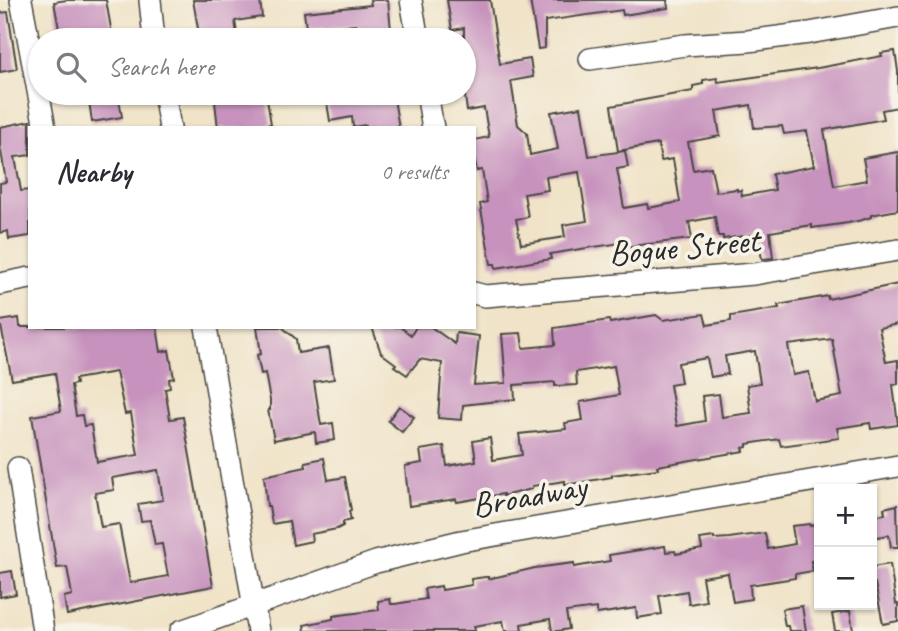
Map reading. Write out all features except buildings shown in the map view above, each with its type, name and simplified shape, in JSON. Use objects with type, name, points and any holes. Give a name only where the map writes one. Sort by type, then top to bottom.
[{"type":"street","points":[[21,0],[28,37]]},
{"type":"street","points":[[150,0],[154,28]]},
{"type":"street","points":[[411,0],[416,28]]},
{"type":"street","points":[[590,59],[685,45],[809,33],[898,17]]},
{"type":"street","points":[[41,105],[45,126]]},
{"type":"street","points":[[166,105],[170,126]]},
{"type":"street","points":[[429,105],[433,126]]},
{"type":"street","name":"Bogue Street","points":[[476,294],[485,296],[754,274],[898,250]]},
{"type":"street","points":[[0,284],[28,278]]},
{"type":"street","points":[[206,329],[258,631]]},
{"type":"street","name":"Broadway","points":[[181,631],[376,562],[461,541],[898,466]]},
{"type":"street","points":[[18,468],[43,631]]}]
